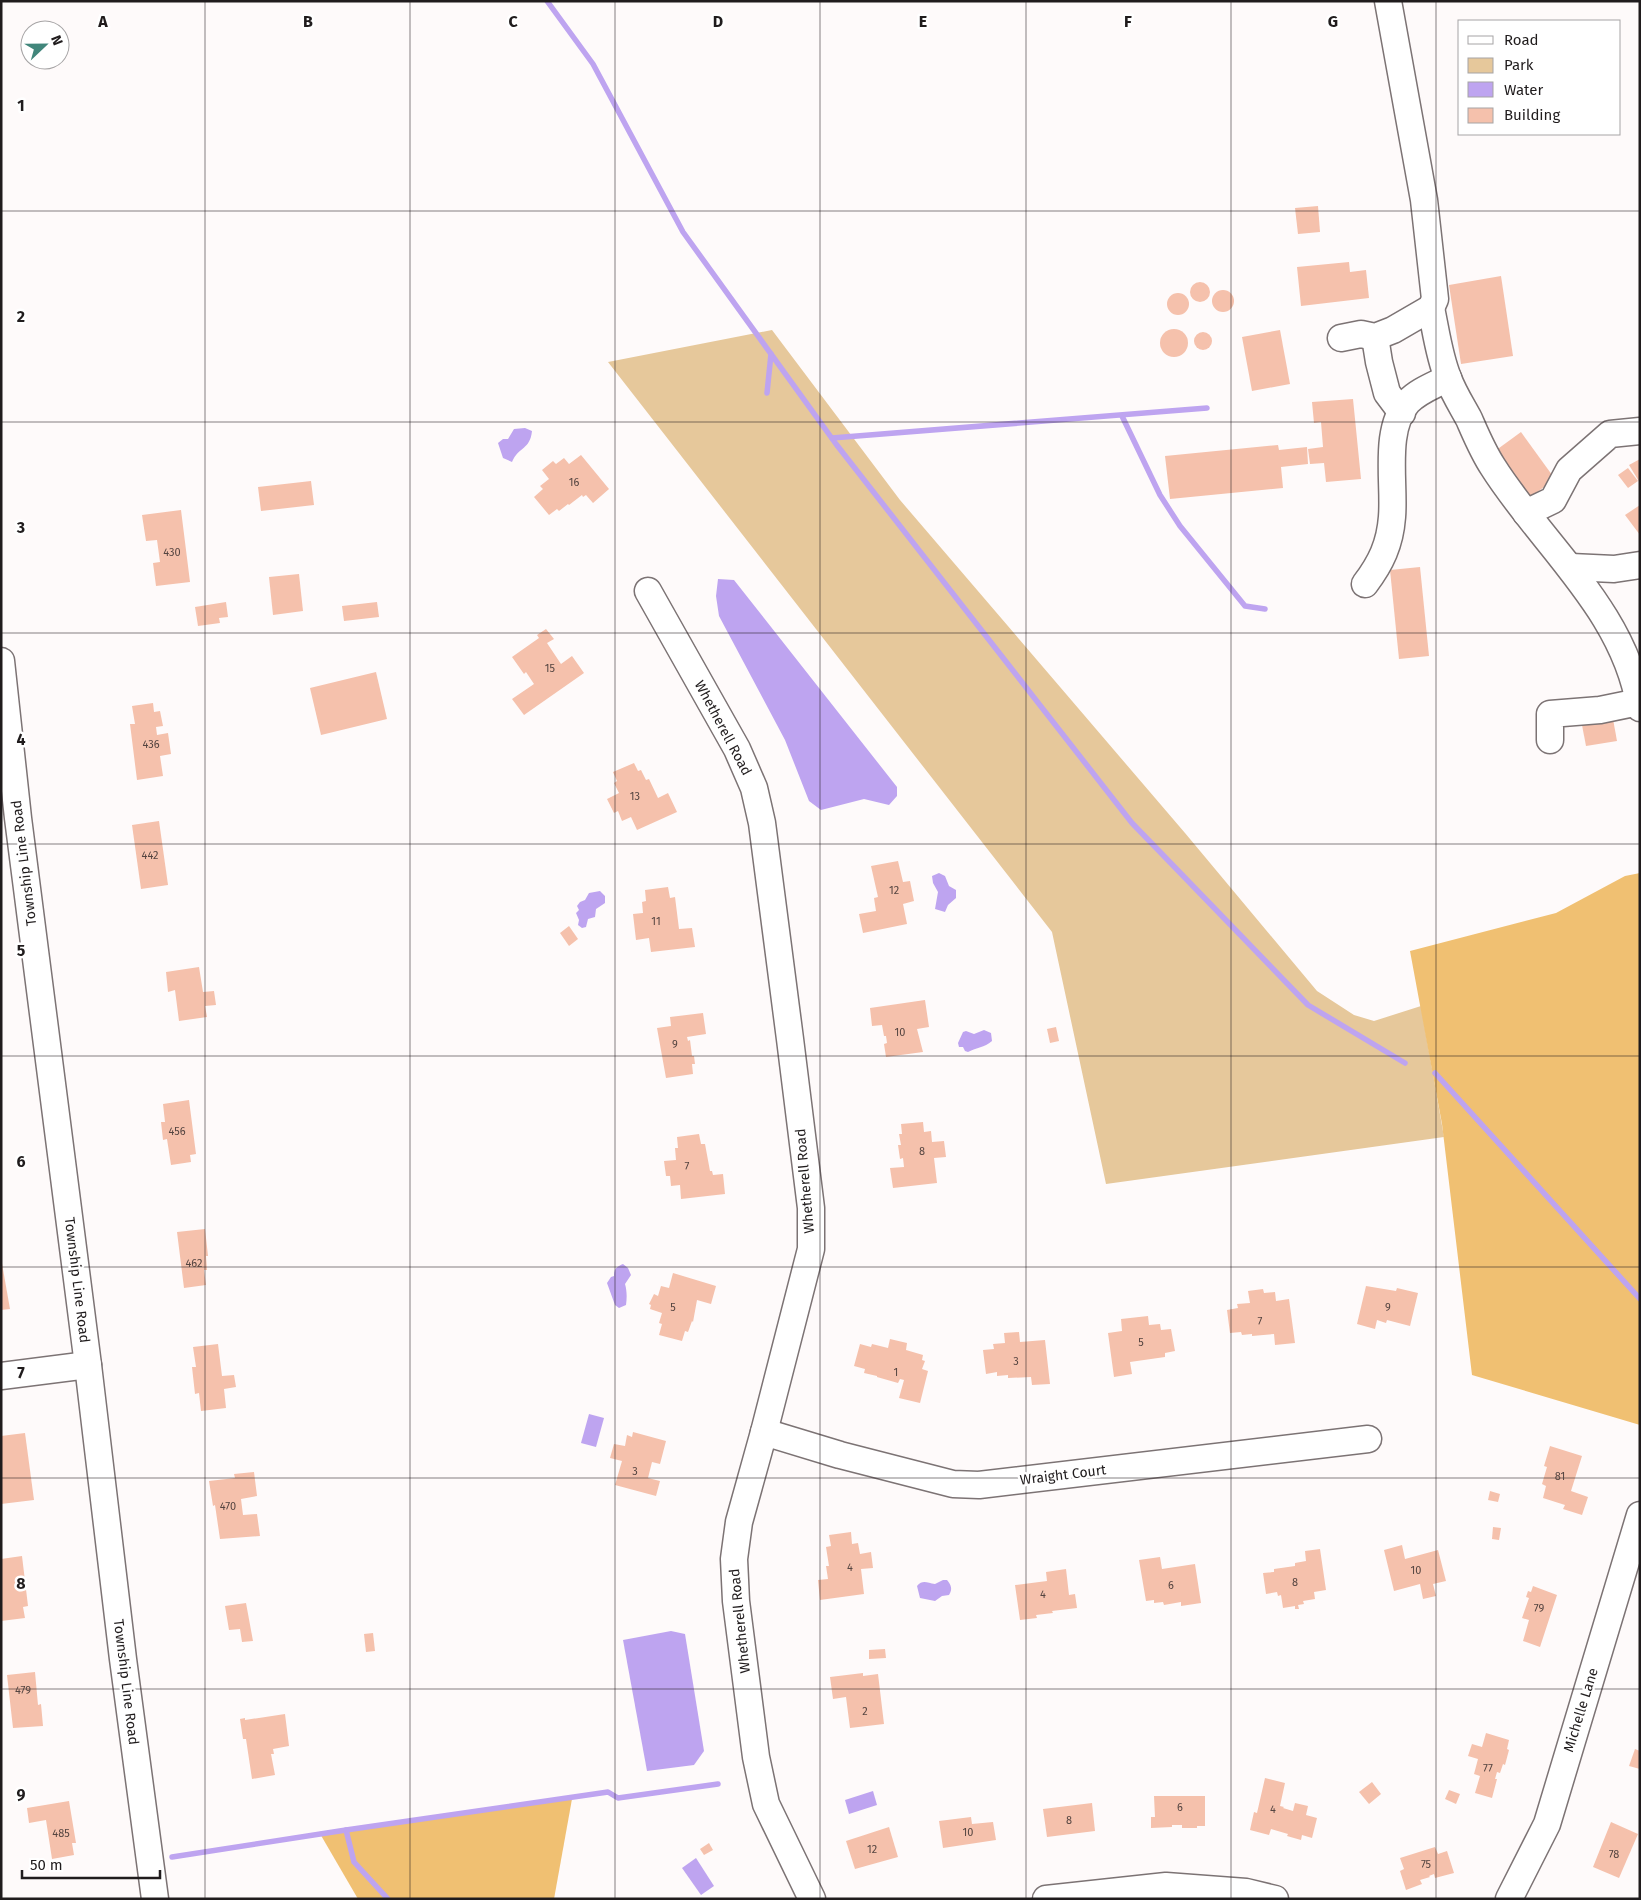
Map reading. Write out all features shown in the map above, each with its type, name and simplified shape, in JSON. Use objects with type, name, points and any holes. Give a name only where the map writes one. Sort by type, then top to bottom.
[{"type":"street","points":[[1341,338],[1361,334],[1375,337],[1392,330],[1431,308],[1435,299],[1424,200],[1388,1]]},
{"type":"street","points":[[1431,308],[1448,378],[1492,466],[1526,513],[1571,567],[1604,617],[1626,657],[1639,705],[1550,714],[1550,740]]},
{"type":"street","points":[[1375,337],[1386,392],[1402,412]]},
{"type":"street","points":[[1366,584],[1380,563],[1388,540],[1392,518],[1394,434],[1402,412],[1408,402],[1417,394],[1448,378]]},
{"type":"street","points":[[1526,513],[1553,500],[1569,470],[1610,434],[1640,431]]},
{"type":"street","points":[[1571,567],[1614,568],[1640,565]]},
{"type":"street","name":"Whetherell Road","points":[[648,591],[737,749],[754,788],[762,824],[811,1208],[811,1249],[739,1522],[734,1558],[736,1601],[756,1757],[766,1804],[812,1899]]},
{"type":"street","name":"Township Line Road","points":[[1,661],[18,818],[88,1366],[123,1659],[155,1899]]},
{"type":"street","points":[[1,1376],[88,1366]]},
{"type":"street","name":"Wraight Court","points":[[764,1432],[832,1453],[953,1484],[980,1485],[1368,1439]]},
{"type":"street","name":"Michelle Lane","points":[[1509,1899],[1547,1824],[1640,1515]]},
{"type":"street","points":[[1046,1899],[1166,1886],[1246,1892],[1275,1899]]},
{"type":"green space","points":[[772,330],[900,500],[1185,833],[1317,991],[1354,1015],[1374,1021],[1421,1006],[1444,1137],[1106,1184],[1052,932],[608,362]]},
{"type":"shaded area","points":[[1640,873],[1640,1425],[1472,1375],[1442,1124],[1410,951],[1556,913],[1625,876]]},
{"type":"shaded area","points":[[572,1799],[554,1899],[358,1899],[319,1832]]},
{"type":"water","points":[[525,428],[532,431],[527,445],[512,462],[503,458],[498,443],[503,439],[508,439],[514,429]]},
{"type":"water","points":[[718,579],[734,580],[897,787],[897,796],[889,805],[864,799],[821,810],[809,801],[785,740],[719,616],[716,596]]},
{"type":"water","points":[[939,873],[945,876],[949,886],[956,890],[956,898],[948,905],[945,912],[935,909],[938,892],[933,883],[932,876]]},
{"type":"water","points":[[600,891],[605,896],[605,903],[596,909],[595,917],[588,919],[586,927],[582,928],[578,925],[579,920],[576,913],[579,910],[577,906],[585,900],[589,893]]},
{"type":"water","points":[[984,1030],[991,1033],[992,1041],[968,1052],[963,1047],[959,1047],[958,1043],[963,1032],[966,1031],[974,1034]]},
{"type":"water","points":[[623,1264],[628,1268],[631,1275],[625,1284],[627,1294],[626,1305],[619,1308],[615,1305],[607,1283],[614,1276],[616,1268]]},
{"type":"water","points":[[589,1414],[604,1418],[596,1447],[581,1443]]},
{"type":"water","points":[[947,1580],[950,1585],[951,1591],[949,1595],[942,1596],[935,1601],[920,1598],[917,1586],[919,1584],[925,1582],[935,1584]]},
{"type":"water","points":[[671,1631],[685,1634],[704,1751],[694,1765],[647,1771],[623,1640]]},
{"type":"water","points":[[873,1791],[877,1805],[849,1814],[845,1800]]},
{"type":"water","points":[[696,1858],[714,1886],[701,1895],[682,1868]]},
{"type":"building","points":[[1318,206],[1320,232],[1298,234],[1295,208]]},
{"type":"building","points":[[1349,262],[1350,272],[1366,270],[1369,298],[1301,306],[1297,267]]},
{"type":"building","points":[[1501,276],[1513,356],[1461,364],[1449,285]]},
{"type":"building","points":[[1200,282],[1207,285],[1210,292],[1207,299],[1200,302],[1193,299],[1190,292],[1193,285]]},
{"type":"building","points":[[1223,290],[1231,293],[1234,301],[1231,309],[1223,312],[1215,309],[1212,301],[1215,293]]},
{"type":"building","points":[[1178,293],[1186,296],[1189,304],[1186,312],[1178,315],[1170,312],[1167,304],[1170,296]]},
{"type":"building","points":[[1174,329],[1184,333],[1188,343],[1184,353],[1174,357],[1164,353],[1160,343],[1164,333]]},
{"type":"building","points":[[1280,330],[1290,384],[1252,391],[1242,337]]},
{"type":"building","points":[[1199,332],[1207,332],[1212,337],[1210,348],[1199,350],[1194,345],[1194,337]]},
{"type":"building","points":[[1353,399],[1361,479],[1326,482],[1324,463],[1310,464],[1308,449],[1323,447],[1321,422],[1314,423],[1312,402]]},
{"type":"building","points":[[1521,432],[1555,479],[1529,498],[1495,451]]},
{"type":"building","points":[[1278,445],[1279,450],[1307,447],[1308,464],[1281,467],[1283,488],[1170,499],[1165,456]]},
{"type":"building","points":[[581,455],[609,489],[593,503],[586,495],[583,497],[582,495],[569,505],[559,511],[557,509],[549,515],[534,497],[543,489],[540,486],[549,479],[542,470],[553,461],[556,464],[564,458],[569,464]]},
{"type":"building","points":[[1640,459],[1640,483],[1629,465]]},
{"type":"building","points":[[1628,468],[1638,481],[1628,488],[1618,475]]},
{"type":"building","points":[[311,481],[314,505],[261,511],[258,487]]},
{"type":"building","points":[[1640,505],[1640,535],[1625,515]]},
{"type":"building","points":[[181,510],[190,582],[156,586],[153,563],[160,562],[157,540],[146,541],[142,515]]},
{"type":"building","points":[[1420,567],[1429,656],[1399,659],[1390,570]]},
{"type":"building","points":[[299,574],[303,611],[273,615],[269,577]]},
{"type":"building","points":[[226,602],[228,617],[219,618],[220,623],[198,626],[195,607]]},
{"type":"building","points":[[377,602],[379,617],[344,621],[342,606]]},
{"type":"building","points":[[546,629],[554,639],[547,643],[561,664],[572,656],[584,673],[524,715],[512,699],[534,684],[512,657],[539,638],[537,635]]},
{"type":"building","points":[[376,672],[387,719],[321,735],[310,688]]},
{"type":"building","points":[[153,703],[154,712],[160,711],[163,726],[156,727],[157,735],[168,733],[171,754],[160,756],[163,776],[137,780],[130,724],[135,724],[132,706]]},
{"type":"building","points":[[1613,719],[1617,741],[1586,746],[1582,725]]},
{"type":"building","points":[[634,763],[638,771],[641,770],[646,780],[649,779],[658,798],[668,793],[677,812],[637,830],[631,817],[622,821],[618,811],[614,813],[607,799],[619,793],[614,783],[617,781],[613,772]]},
{"type":"building","points":[[159,821],[168,885],[141,889],[132,825]]},
{"type":"building","points":[[898,861],[903,882],[910,881],[914,901],[903,904],[907,924],[863,933],[859,914],[876,911],[874,898],[878,897],[871,866]]},
{"type":"building","points":[[668,887],[670,898],[675,897],[679,929],[692,928],[695,947],[651,952],[649,938],[636,940],[633,914],[643,913],[642,902],[646,901],[645,890]]},
{"type":"building","points":[[569,926],[578,939],[569,946],[560,933]]},
{"type":"building","points":[[199,967],[203,992],[214,991],[216,1005],[205,1006],[207,1017],[179,1021],[175,990],[168,992],[166,972]]},
{"type":"building","points":[[925,1000],[929,1027],[917,1029],[923,1052],[886,1057],[884,1044],[887,1043],[886,1036],[884,1036],[882,1025],[872,1026],[870,1008]]},
{"type":"building","points":[[703,1013],[706,1034],[687,1037],[688,1041],[690,1040],[692,1056],[694,1056],[695,1064],[692,1064],[693,1074],[666,1078],[657,1028],[671,1026],[670,1017]]},
{"type":"building","points":[[1056,1027],[1059,1041],[1050,1043],[1047,1029]]},
{"type":"building","points":[[189,1100],[196,1154],[190,1155],[191,1162],[171,1165],[167,1139],[163,1140],[161,1122],[165,1122],[163,1104]]},
{"type":"building","points":[[923,1122],[924,1132],[931,1131],[932,1142],[944,1141],[946,1157],[934,1158],[937,1183],[893,1188],[890,1168],[904,1167],[903,1158],[900,1159],[898,1145],[901,1145],[899,1134],[902,1134],[901,1124]]},
{"type":"building","points":[[699,1134],[701,1144],[705,1144],[710,1171],[712,1171],[713,1175],[723,1174],[725,1194],[681,1199],[680,1185],[671,1186],[670,1176],[666,1176],[664,1161],[676,1160],[675,1148],[678,1148],[677,1137]]},
{"type":"building","points":[[205,1229],[208,1256],[206,1256],[207,1270],[204,1270],[206,1285],[184,1288],[177,1232]]},
{"type":"building","points":[[1,1258],[10,1309],[1,1310]]},
{"type":"building","points":[[673,1273],[716,1286],[711,1304],[697,1300],[693,1322],[688,1332],[685,1331],[682,1341],[659,1335],[662,1324],[659,1323],[662,1313],[650,1309],[651,1305],[649,1304],[654,1294],[658,1296],[661,1286],[669,1288]]},
{"type":"building","points":[[1366,1286],[1396,1291],[1397,1288],[1418,1293],[1410,1326],[1387,1320],[1386,1323],[1377,1320],[1375,1329],[1357,1324]]},
{"type":"building","points":[[1263,1289],[1264,1293],[1275,1292],[1276,1301],[1289,1299],[1295,1343],[1275,1345],[1274,1334],[1252,1336],[1252,1334],[1242,1335],[1241,1332],[1230,1333],[1227,1310],[1238,1308],[1237,1304],[1250,1303],[1248,1291]]},
{"type":"building","points":[[1148,1316],[1149,1325],[1160,1324],[1161,1330],[1171,1329],[1175,1351],[1165,1353],[1165,1357],[1130,1362],[1132,1374],[1114,1377],[1108,1333],[1122,1331],[1121,1319]]},
{"type":"building","points":[[1019,1332],[1020,1342],[1045,1340],[1050,1384],[1032,1385],[1031,1377],[1008,1378],[1008,1375],[997,1376],[997,1372],[986,1374],[983,1350],[994,1349],[993,1344],[1005,1343],[1004,1333]]},
{"type":"building","points":[[890,1339],[907,1343],[906,1350],[923,1355],[922,1360],[925,1361],[922,1369],[928,1371],[920,1403],[899,1398],[904,1380],[900,1379],[898,1383],[864,1373],[865,1369],[854,1366],[860,1344],[871,1347],[872,1344],[888,1348]]},
{"type":"building","points":[[218,1344],[222,1376],[234,1375],[236,1387],[224,1389],[226,1408],[201,1411],[199,1393],[195,1394],[192,1367],[196,1367],[193,1347]]},
{"type":"building","points":[[633,1432],[666,1441],[660,1464],[652,1462],[648,1478],[660,1481],[656,1496],[615,1485],[622,1461],[610,1458],[614,1444],[625,1446],[627,1435],[632,1437]]},
{"type":"building","points":[[25,1433],[34,1500],[1,1504],[1,1436]]},
{"type":"building","points":[[1550,1446],[1582,1456],[1571,1491],[1588,1497],[1582,1515],[1563,1509],[1565,1505],[1543,1498],[1546,1486],[1542,1484],[1547,1467],[1544,1466]]},
{"type":"building","points":[[254,1472],[257,1496],[241,1499],[243,1515],[257,1514],[260,1536],[220,1539],[209,1481],[235,1478],[234,1474]]},
{"type":"building","points":[[1490,1491],[1500,1494],[1498,1502],[1488,1500]]},
{"type":"building","points":[[1493,1527],[1501,1528],[1499,1540],[1492,1539]]},
{"type":"building","points":[[851,1532],[852,1544],[858,1543],[860,1554],[871,1552],[873,1568],[861,1569],[864,1594],[820,1600],[818,1580],[828,1579],[826,1566],[829,1566],[826,1547],[831,1546],[829,1535]]},
{"type":"building","points":[[1402,1545],[1405,1559],[1438,1550],[1446,1581],[1433,1584],[1436,1596],[1423,1599],[1420,1584],[1394,1591],[1384,1550]]},
{"type":"building","points":[[1320,1549],[1326,1590],[1314,1592],[1315,1599],[1303,1601],[1304,1604],[1298,1605],[1299,1609],[1295,1609],[1295,1606],[1283,1608],[1281,1595],[1278,1596],[1277,1592],[1266,1594],[1263,1573],[1274,1572],[1274,1569],[1295,1566],[1295,1563],[1306,1561],[1305,1551]]},
{"type":"building","points":[[22,1556],[28,1606],[23,1607],[25,1618],[1,1621],[1,1559]]},
{"type":"building","points":[[1160,1557],[1162,1569],[1195,1564],[1201,1603],[1181,1606],[1181,1602],[1164,1605],[1163,1602],[1154,1603],[1154,1600],[1146,1601],[1139,1560]]},
{"type":"building","points":[[1066,1569],[1069,1595],[1075,1594],[1077,1608],[1052,1611],[1053,1613],[1036,1615],[1037,1618],[1020,1620],[1015,1585],[1047,1581],[1046,1572]]},
{"type":"building","points":[[1533,1586],[1557,1595],[1540,1647],[1523,1641],[1529,1620],[1522,1618],[1529,1598],[1526,1597],[1528,1591],[1531,1592]]},
{"type":"building","points":[[246,1603],[253,1641],[242,1642],[240,1629],[229,1630],[225,1606]]},
{"type":"building","points":[[373,1633],[375,1651],[366,1652],[364,1634]]},
{"type":"building","points":[[885,1649],[886,1658],[869,1659],[869,1650]]},
{"type":"building","points":[[35,1672],[38,1705],[41,1704],[43,1726],[13,1728],[7,1675]]},
{"type":"building","points":[[863,1673],[863,1676],[878,1674],[884,1724],[850,1728],[846,1697],[833,1699],[830,1677]]},
{"type":"building","points":[[285,1714],[289,1746],[273,1749],[274,1754],[271,1754],[275,1775],[252,1779],[246,1739],[243,1739],[240,1719],[245,1718],[245,1720]]},
{"type":"building","points":[[1486,1733],[1509,1740],[1507,1749],[1509,1750],[1505,1765],[1503,1764],[1500,1773],[1497,1772],[1492,1798],[1475,1793],[1480,1776],[1474,1774],[1478,1759],[1468,1756],[1472,1744],[1482,1747]]},
{"type":"building","points":[[1635,1749],[1640,1751],[1640,1769],[1629,1766]]},
{"type":"building","points":[[1265,1778],[1285,1783],[1280,1806],[1283,1808],[1293,1811],[1295,1803],[1308,1806],[1306,1815],[1317,1818],[1312,1838],[1302,1835],[1301,1840],[1271,1829],[1269,1835],[1250,1830],[1254,1812],[1257,1813]]},
{"type":"building","points":[[1372,1782],[1381,1794],[1369,1804],[1359,1792]]},
{"type":"building","points":[[1449,1790],[1460,1794],[1456,1804],[1445,1799]]},
{"type":"building","points":[[1154,1796],[1205,1796],[1205,1826],[1182,1828],[1182,1825],[1172,1825],[1172,1827],[1151,1828],[1151,1817],[1155,1817]]},
{"type":"building","points":[[69,1801],[76,1843],[72,1843],[74,1855],[52,1859],[46,1820],[29,1823],[27,1808]]},
{"type":"building","points":[[1092,1803],[1095,1831],[1047,1837],[1043,1809]]},
{"type":"building","points":[[971,1817],[972,1824],[993,1822],[996,1840],[943,1848],[939,1821]]},
{"type":"building","points":[[1611,1822],[1638,1834],[1619,1878],[1593,1867]]},
{"type":"building","points":[[889,1827],[898,1857],[855,1869],[846,1841]]},
{"type":"building","points":[[709,1843],[713,1850],[704,1855],[700,1849]]},
{"type":"building","points":[[1435,1847],[1438,1854],[1447,1851],[1454,1873],[1435,1878],[1434,1874],[1420,1880],[1422,1884],[1406,1890],[1400,1871],[1404,1869],[1400,1858]]},
{"type":"waterway","points":[[547,1],[593,64],[683,232],[836,444],[1132,823],[1308,1005],[1405,1063]]},
{"type":"waterway","points":[[767,393],[771,354]]},
{"type":"waterway","points":[[832,438],[1207,408]]},
{"type":"waterway","points":[[1122,416],[1160,495],[1180,526],[1245,606],[1265,609]]},
{"type":"waterway","points":[[1435,1073],[1640,1299]]},
{"type":"waterway","points":[[346,1830],[608,1792],[618,1798],[718,1784]]},
{"type":"waterway","points":[[172,1857],[346,1830],[354,1862],[388,1899]]}]
